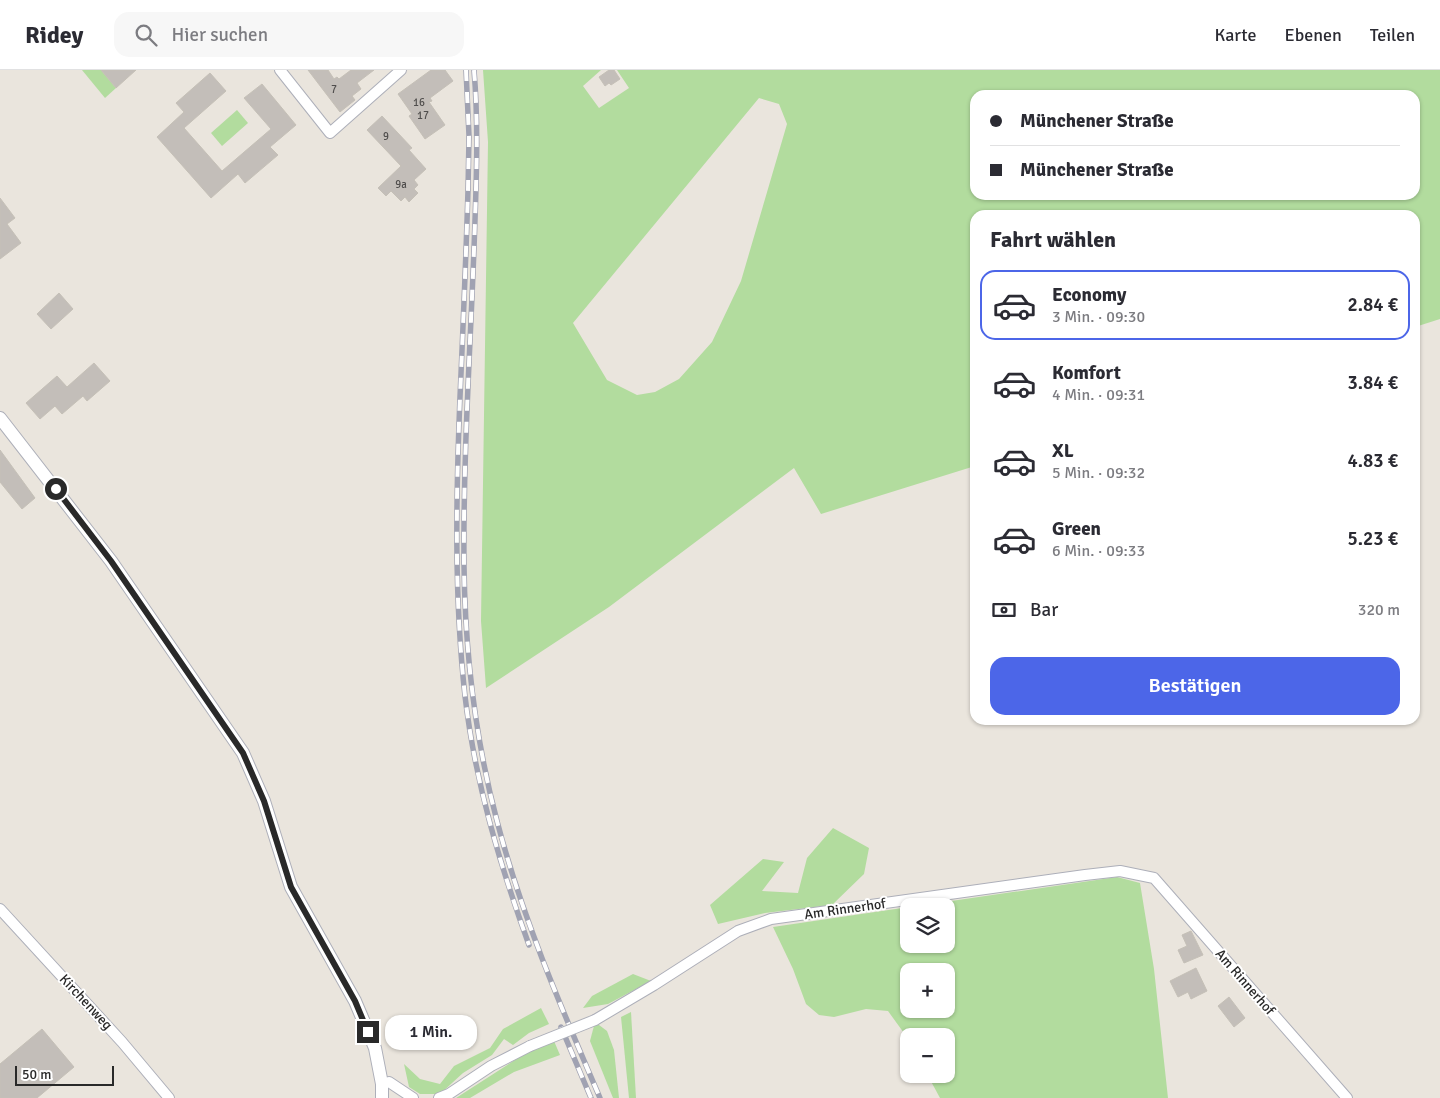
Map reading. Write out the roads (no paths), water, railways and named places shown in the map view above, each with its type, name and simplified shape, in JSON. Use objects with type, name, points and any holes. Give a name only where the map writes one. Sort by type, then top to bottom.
[{"type":"street","points":[[280,70],[330,133],[402,70]]},
{"type":"street","points":[[0,418],[111,561],[243,753],[264,801],[291,887],[355,1001],[375,1048],[382,1084],[382,1098]]},
{"type":"street","name":"Am Rinnerhof","points":[[439,1098],[449,1094],[491,1066],[530,1046],[595,1020],[654,985],[738,930],[771,919],[1084,875],[1120,872],[1154,878],[1347,1098]]},
{"type":"street","name":"Kirchenweg","points":[[0,909],[122,1042],[169,1098]]},
{"type":"street","points":[[382,1084],[389,1082],[413,1098]]},
{"type":"railway","points":[[466,70],[469,136],[468,190],[457,509],[461,659],[469,728],[482,791],[508,884],[529,945]]},
{"type":"railway","points":[[474,70],[477,137],[464,526],[466,630],[469,662],[477,726],[489,790],[507,857],[543,961],[600,1098]]},
{"type":"railway","points":[[561,1027],[591,1098]]}]
